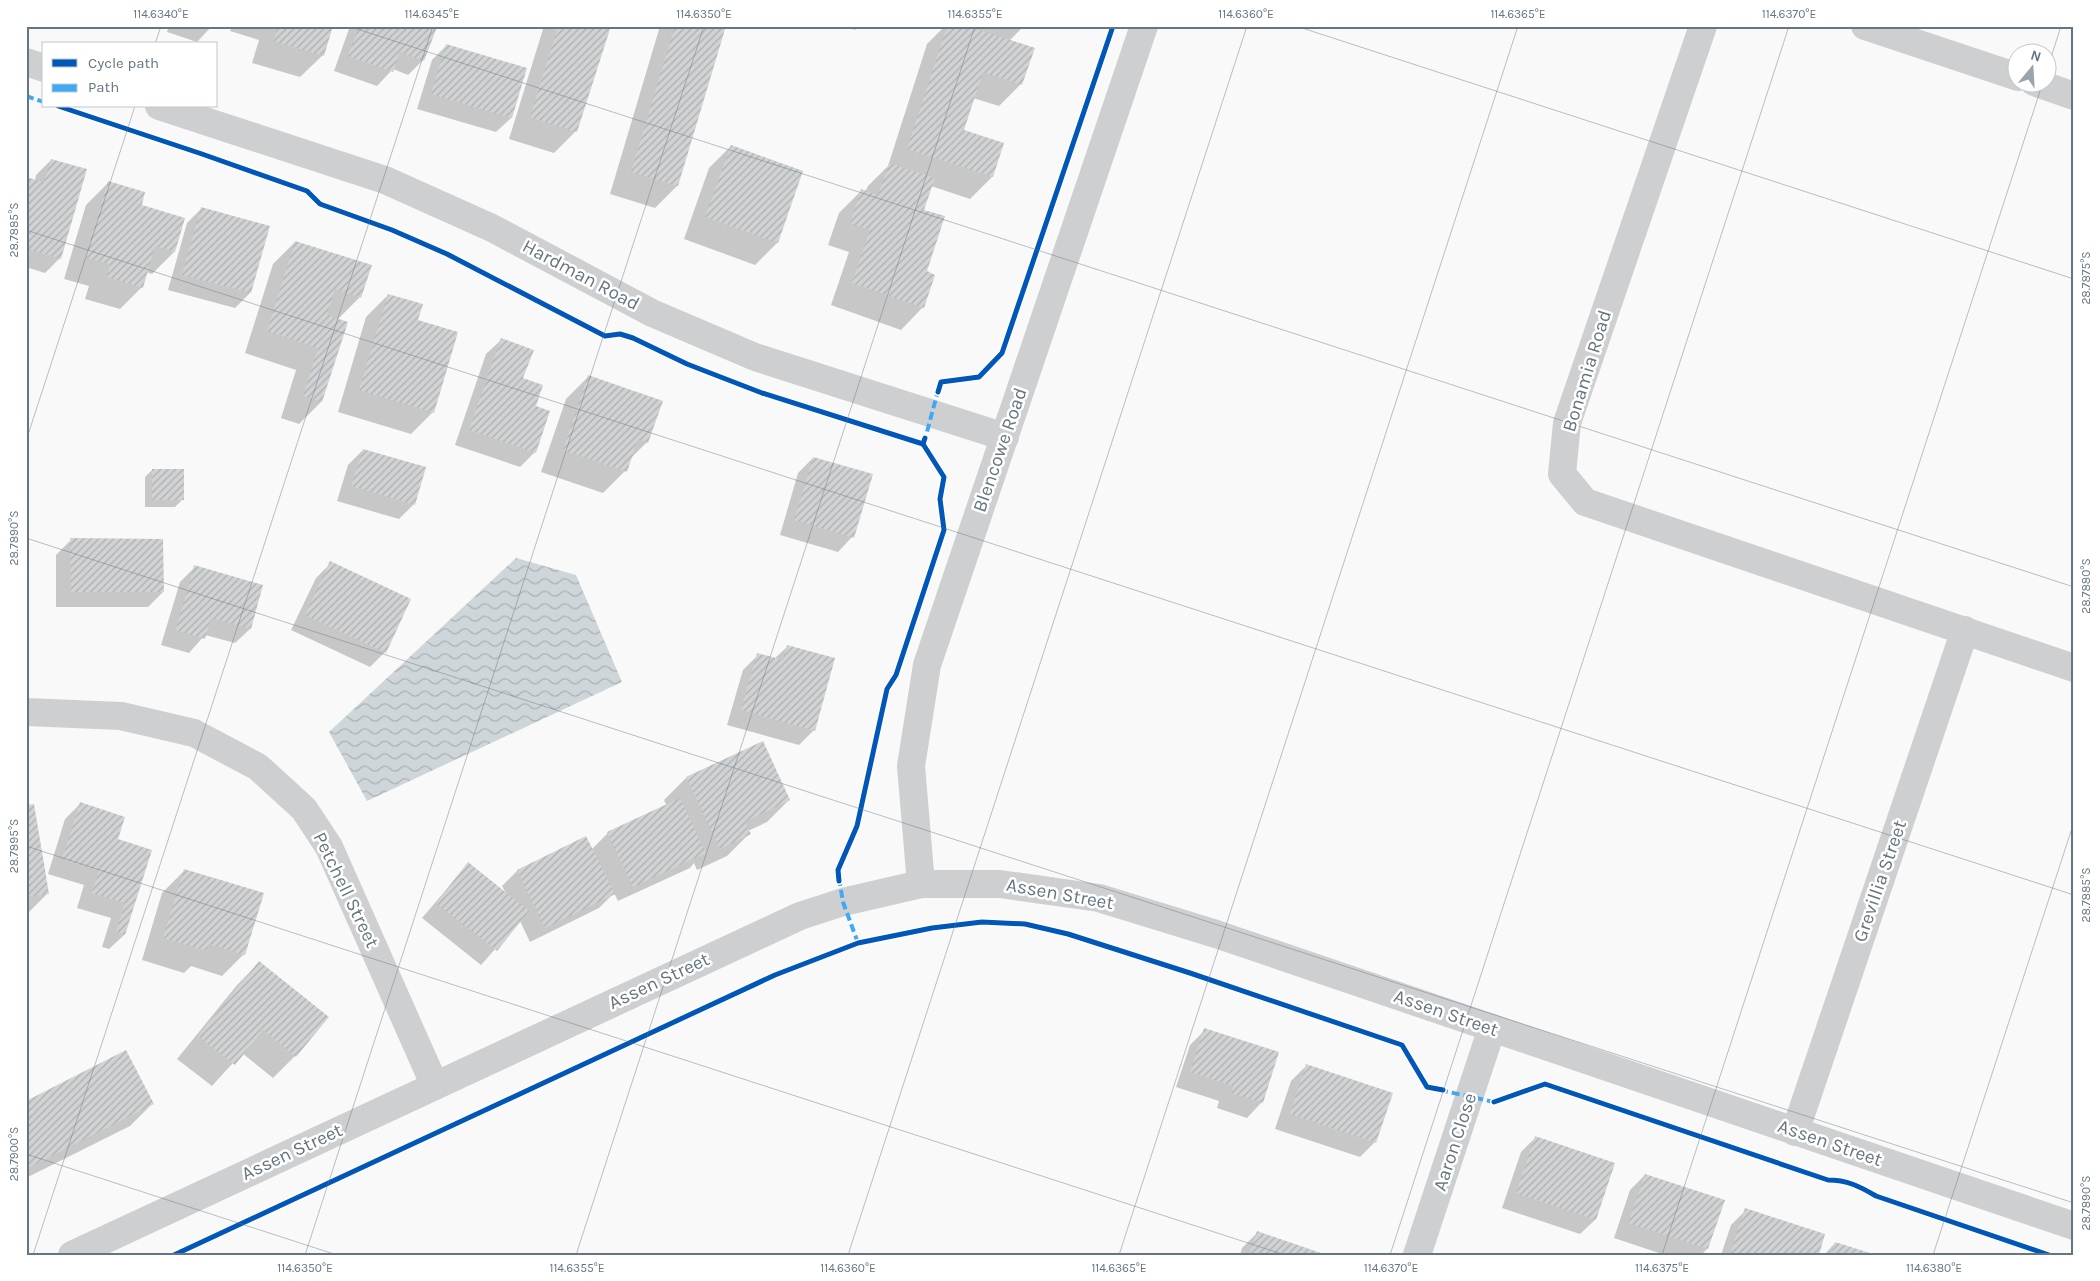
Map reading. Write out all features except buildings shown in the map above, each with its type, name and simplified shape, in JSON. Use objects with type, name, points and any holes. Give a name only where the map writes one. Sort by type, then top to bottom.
[{"type":"street","name":"Blencowe Road","points":[[921,884],[912,766],[927,665],[1144,26]]},
{"type":"street","name":"Bonamia Road","points":[[1703,26],[1567,424],[1562,474],[1586,502],[2074,668]]},
{"type":"street","points":[[1866,26],[2008,74]]},
{"type":"street","points":[[26,62],[42,67]]},
{"type":"street","points":[[2058,90],[2074,96]]},
{"type":"street","name":"Hardman Road","points":[[165,108],[385,180],[492,228],[652,313],[755,357],[1005,437]]},
{"type":"street","name":"Grevillia Street","points":[[1795,1132],[1965,630]]},
{"type":"street","name":"Petchell Street","points":[[26,712],[121,716],[194,733],[258,767],[304,809],[329,847],[435,1086]]},
{"type":"street","name":"Assen Street","points":[[72,1255],[800,916],[843,902],[921,884],[1000,884],[1099,898],[1216,934],[2074,1226]]},
{"type":"street","name":"Aaron Close","points":[[1417,1255],[1492,1028]]},
{"type":"water","points":[[516,558],[576,575],[622,682],[367,801],[329,732]]},
{"type":"marked path","points":[[26,96],[42,101]]},
{"type":"marked path","points":[[924,443],[939,387]]},
{"type":"marked path","points":[[839,878],[843,902],[858,943]]},
{"type":"marked path","points":[[1440,1090],[1494,1102],[1499,1101]]},
{"type":"cycle path","points":[[938,392],[941,382],[979,377],[1002,353],[1113,26]]},
{"type":"cycle path","points":[[64,108],[307,191],[320,204],[392,230],[447,254],[605,336],[620,334],[633,338],[687,364],[762,393],[923,444]]},
{"type":"cycle path","points":[[839,881],[838,870],[857,826],[887,689],[896,675],[944,530],[940,499],[944,477],[923,444],[925,438]]},
{"type":"cycle path","points":[[174,1255],[775,975],[858,943],[932,928],[982,922],[1025,924],[1068,934],[1402,1045],[1427,1087],[1443,1090]]},
{"type":"cycle path","points":[[1494,1102],[1545,1084],[1828,1180],[1853,1184],[1876,1196],[2049,1255]]}]
